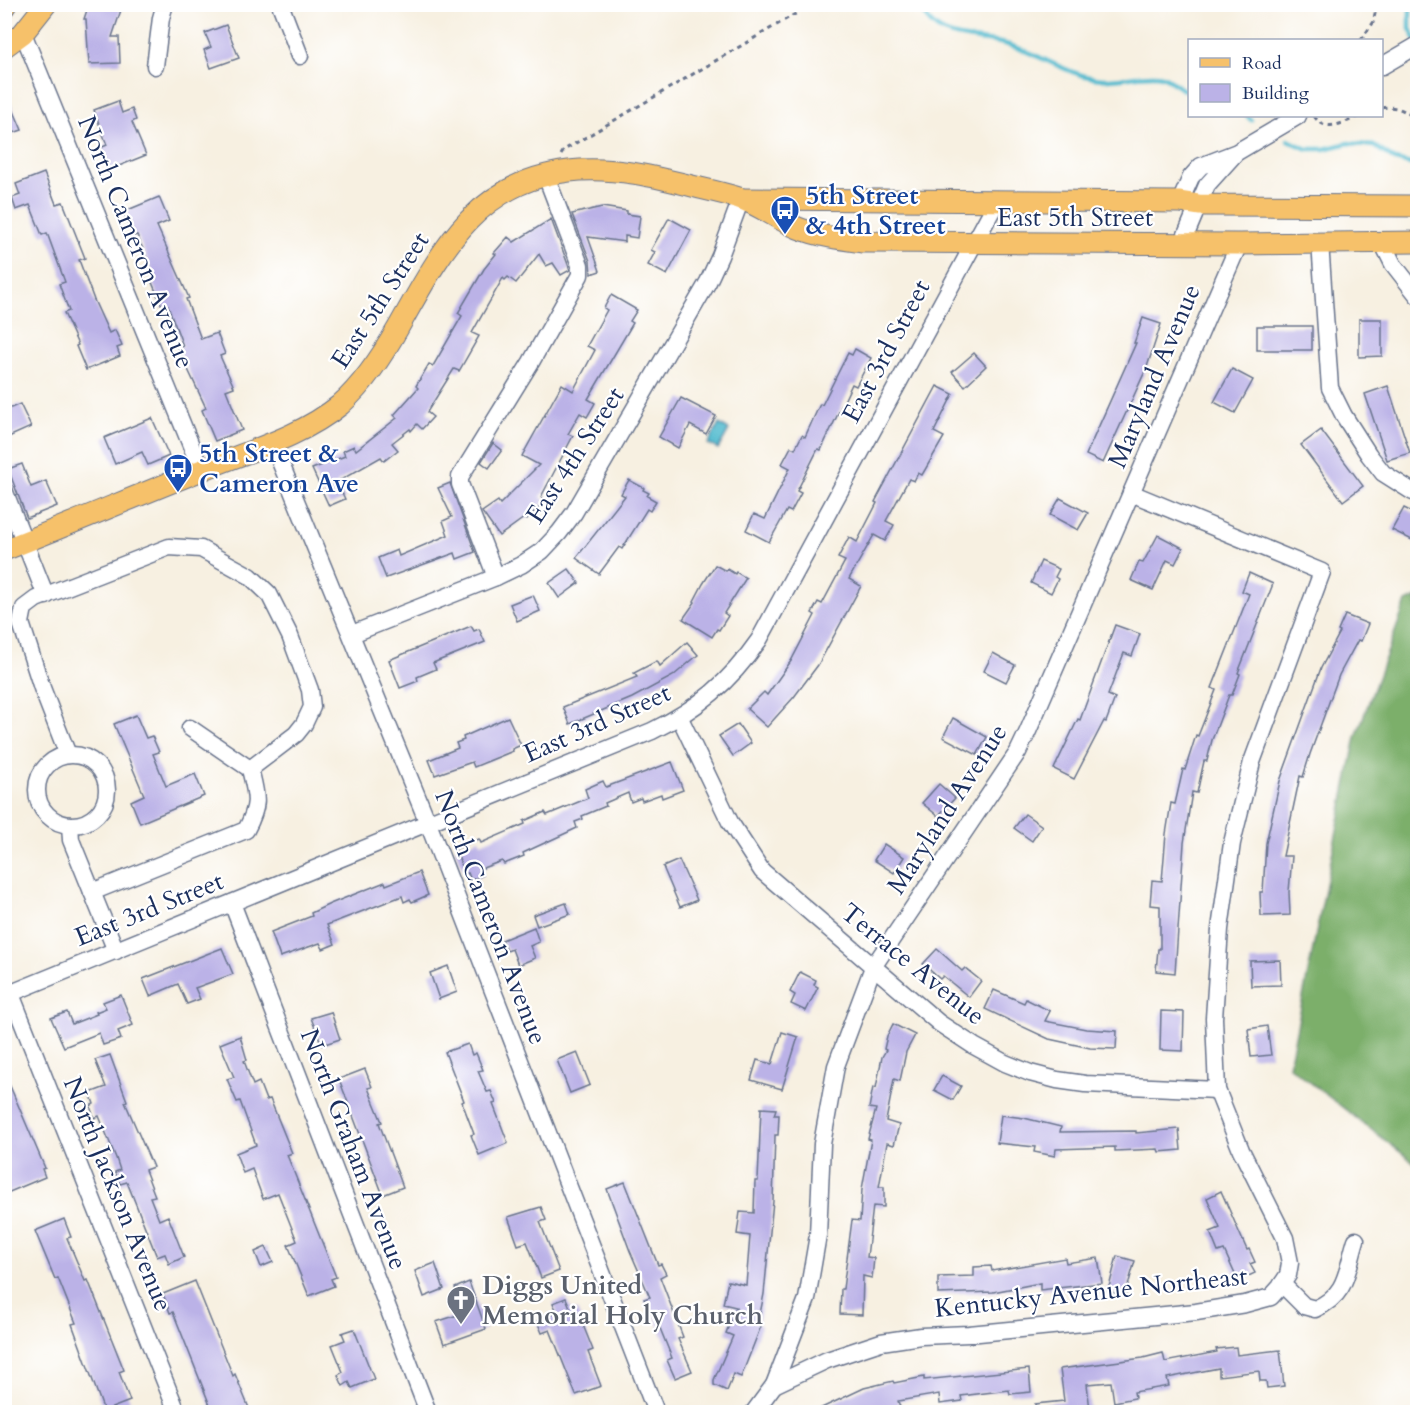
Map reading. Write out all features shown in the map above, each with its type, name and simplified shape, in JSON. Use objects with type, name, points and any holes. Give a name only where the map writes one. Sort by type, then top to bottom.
[{"type":"main road","points":[[23,33],[28,4]]},
{"type":"main road","points":[[4,47],[23,33],[46,4]]},
{"type":"main road","name":"East 5th Street","points":[[4,550],[272,442],[325,415],[355,390],[386,348],[441,254],[468,220],[485,204],[505,192],[546,176],[570,171],[631,172],[662,178],[741,199],[798,228],[840,239],[884,243],[1418,242]]},
{"type":"main road","name":"East 5th Street","points":[[741,199],[1418,206]]},
{"type":"street","points":[[154,66],[165,4]]},
{"type":"street","points":[[280,4],[300,56]]},
{"type":"street","name":"North Cameron Avenue","points":[[23,33],[201,470]]},
{"type":"street","points":[[1383,65],[1418,45]]},
{"type":"street","points":[[1182,244],[1191,177],[1197,169],[1237,152],[1296,117]]},
{"type":"street","points":[[496,578],[460,484],[460,477],[531,362],[580,274],[580,265],[546,176]]},
{"type":"street","name":"East 4th Street","points":[[352,634],[496,578],[542,551],[559,533],[574,513],[708,282],[741,199]]},
{"type":"street","name":"East 3rd Street","points":[[8,995],[641,736],[680,717],[724,684],[759,640],[997,201]]},
{"type":"street","points":[[1320,242],[1330,388],[1344,416],[1383,473],[1418,493]]},
{"type":"street","points":[[1382,242],[1393,264],[1418,296]]},
{"type":"street","name":"Maryland Avenue","points":[[754,1413],[774,1385],[807,1299],[818,1235],[822,1144],[836,1066],[873,967],[1018,752],[1239,244]]},
{"type":"street","name":"North Cameron Avenue","points":[[272,442],[428,823],[656,1413]]},
{"type":"street","points":[[4,490],[46,596]]},
{"type":"street","name":"Kentucky Avenue Northeast","points":[[774,1385],[827,1360],[881,1342],[921,1336],[969,1334],[1196,1312],[1245,1304],[1271,1298],[1288,1275],[1290,1263],[1285,1238],[1241,1150],[1217,1090],[1214,1018],[1220,929],[1232,843],[1252,762],[1322,572],[1131,493]]},
{"type":"street","points":[[68,755],[42,688],[21,623],[24,608],[36,599],[169,547],[201,549],[250,576],[269,594],[290,636],[310,690],[312,706],[304,724],[296,734],[250,769]]},
{"type":"street","name":"Terrace Avenue","points":[[680,717],[730,822],[762,871],[939,1023],[1005,1063],[1057,1080],[1085,1084],[1217,1090]]},
{"type":"street","points":[[92,892],[246,830],[255,813],[256,794],[250,769],[190,728]]},
{"type":"street","points":[[76,754],[88,758],[99,766],[106,777],[108,790],[105,803],[98,814],[88,822],[70,825],[50,818],[41,808],[37,796],[37,783],[42,770],[51,761],[76,754]]},
{"type":"street","points":[[70,825],[71,840],[116,951]]},
{"type":"street","name":"North Graham Avenue","points":[[232,903],[428,1413]]},
{"type":"street","name":"North Jackson Avenue","points":[[8,995],[177,1413]]},
{"type":"street","points":[[1282,1284],[1304,1306],[1315,1309],[1329,1303],[1341,1291],[1356,1240]]},
{"type":"path","points":[[546,176],[564,150],[799,12],[802,4]]},
{"type":"path","points":[[1362,39],[1373,23],[1377,4]]},
{"type":"path","points":[[1383,108],[1394,107],[1408,112],[1418,123]]},
{"type":"path","points":[[1315,117],[1319,123],[1330,127],[1357,117]]},
{"type":"green space","points":[[1417,597],[1417,1165],[1289,1066],[1356,737],[1406,602]]},
{"type":"water","points":[[719,424],[729,430],[718,449],[708,444]]},
{"type":"building","points":[[89,4],[123,4],[112,37],[119,37],[120,63],[89,64],[86,19],[84,19]]},
{"type":"building","points":[[226,25],[239,58],[211,68],[204,50],[211,47],[205,33]]},
{"type":"building","points":[[4,88],[22,130],[4,136]]},
{"type":"building","points":[[118,101],[122,113],[132,109],[136,120],[132,122],[146,155],[109,170],[100,148],[107,145],[94,110]]},
{"type":"building","points":[[44,173],[56,204],[63,202],[85,258],[79,260],[94,300],[109,333],[115,330],[122,346],[117,348],[120,356],[86,370],[64,313],[69,311],[59,284],[65,282],[47,233],[42,235],[30,205],[16,210],[12,198],[20,195],[16,184]]},
{"type":"building","points":[[159,197],[169,221],[157,226],[189,298],[186,299],[201,339],[217,333],[225,354],[220,356],[234,387],[226,390],[242,430],[215,441],[202,410],[206,408],[178,348],[183,346],[168,306],[163,308],[151,280],[155,278],[137,235],[133,236],[123,212]]},
{"type":"building","points":[[602,207],[627,211],[627,214],[640,216],[637,238],[625,236],[625,242],[588,237],[600,271],[591,274],[590,261],[572,214]]},
{"type":"building","points":[[669,218],[691,230],[667,275],[648,265],[655,252],[651,250]]},
{"type":"building","points":[[551,219],[570,270],[561,275],[553,263],[546,266],[539,254],[516,283],[508,277],[505,280],[503,278],[472,333],[479,336],[459,371],[454,369],[427,412],[433,417],[422,429],[417,424],[411,431],[410,429],[392,443],[398,450],[384,461],[381,457],[337,482],[345,499],[329,506],[312,469],[345,456],[343,451],[354,446],[356,450],[397,418],[394,415],[418,388],[416,386],[429,364],[433,366],[462,316],[458,313],[484,269],[496,254],[494,253],[508,237],[514,242]]},
{"type":"building","points":[[611,295],[637,310],[630,321],[633,323],[588,399],[595,403],[587,417],[580,413],[568,434],[573,436],[541,497],[545,501],[526,520],[524,518],[499,536],[482,512],[498,501],[500,504],[539,465],[522,456],[562,384],[573,391],[595,350],[587,346],[607,310],[604,308]]},
{"type":"building","points":[[1143,318],[1161,324],[1147,367],[1103,463],[1086,455],[1136,343],[1134,343]]},
{"type":"building","points":[[1359,319],[1382,319],[1382,356],[1359,357]]},
{"type":"building","points":[[1257,326],[1312,326],[1312,350],[1257,350]]},
{"type":"building","points":[[855,349],[871,358],[856,386],[852,384],[821,450],[818,449],[797,491],[801,493],[791,512],[787,510],[769,542],[746,530],[754,514],[765,519],[790,468],[782,464],[791,447],[795,449],[802,435],[805,437],[848,353],[852,355]]},
{"type":"building","points":[[974,353],[986,366],[965,386],[952,372]]},
{"type":"building","points":[[1232,369],[1253,380],[1235,413],[1214,402]]},
{"type":"building","points":[[937,386],[953,394],[934,432],[944,437],[922,475],[918,473],[914,481],[909,479],[886,521],[894,525],[885,541],[874,535],[849,579],[861,586],[818,665],[767,727],[747,709],[764,692],[767,695],[791,661],[815,615],[812,613],[818,602],[822,604],[845,561],[838,558],[849,537],[857,542],[877,503],[875,502]]},
{"type":"building","points":[[1388,386],[1410,453],[1387,460],[1365,394]]},
{"type":"building","points":[[681,398],[716,416],[706,434],[690,425],[678,448],[659,437]]},
{"type":"building","points":[[20,404],[31,427],[4,439],[4,411]]},
{"type":"building","points":[[152,418],[169,456],[148,465],[142,452],[115,464],[104,438]]},
{"type":"building","points":[[1321,430],[1363,486],[1343,501],[1301,445]]},
{"type":"building","points":[[493,443],[502,450],[489,468],[481,462]]},
{"type":"building","points":[[22,464],[31,487],[46,481],[57,506],[27,518],[8,469]]},
{"type":"building","points":[[629,480],[644,488],[643,490],[649,493],[647,496],[656,501],[650,511],[647,509],[622,549],[619,547],[599,574],[576,558],[625,496],[621,494]]},
{"type":"building","points":[[450,483],[475,552],[457,559],[455,553],[386,578],[378,558],[397,550],[399,556],[448,535],[443,521],[452,517],[438,488]]},
{"type":"building","points":[[1060,498],[1088,513],[1078,530],[1050,515]]},
{"type":"building","points":[[1404,508],[1418,515],[1418,543],[1392,530]]},
{"type":"building","points":[[1158,535],[1183,548],[1175,564],[1167,560],[1153,590],[1131,580],[1139,562],[1143,563]]},
{"type":"building","points":[[1041,561],[1059,569],[1055,577],[1058,579],[1051,593],[1031,583]]},
{"type":"building","points":[[715,565],[746,578],[724,613],[728,616],[712,637],[683,619]]},
{"type":"building","points":[[569,569],[579,583],[559,598],[549,583]]},
{"type":"building","points":[[1249,573],[1273,584],[1238,673],[1240,674],[1232,695],[1229,695],[1212,740],[1207,761],[1204,761],[1197,793],[1192,792],[1184,843],[1175,973],[1156,971],[1158,949],[1160,949],[1160,906],[1150,905],[1152,880],[1162,881],[1171,803],[1175,804],[1183,769],[1185,770],[1196,735],[1198,736],[1216,690],[1212,688],[1249,594],[1242,591]]},
{"type":"building","points":[[533,595],[540,611],[517,621],[510,604]]},
{"type":"building","points":[[1345,615],[1368,624],[1361,641],[1358,640],[1339,675],[1303,777],[1300,776],[1283,856],[1292,856],[1290,915],[1261,916],[1260,892],[1263,892],[1266,843],[1280,781],[1321,668],[1340,632],[1338,631]]},
{"type":"building","points":[[1115,625],[1140,634],[1132,656],[1124,653],[1108,695],[1115,698],[1106,722],[1104,721],[1074,779],[1054,769],[1078,719],[1080,720]]},
{"type":"building","points":[[471,626],[474,631],[479,629],[485,642],[433,663],[436,669],[417,677],[418,681],[400,688],[389,660]]},
{"type":"building","points":[[687,642],[698,655],[673,676],[632,698],[570,724],[563,707],[637,677],[634,673],[657,661],[660,666]]},
{"type":"building","points":[[993,653],[1015,665],[1006,682],[984,671]]},
{"type":"building","points":[[136,715],[146,738],[152,736],[159,752],[153,754],[166,786],[195,774],[204,796],[140,823],[131,801],[144,795],[114,724]]},
{"type":"building","points":[[508,717],[521,745],[512,749],[513,751],[474,767],[472,762],[435,775],[429,760],[458,748],[456,743],[464,740],[463,737]]},
{"type":"building","points":[[953,718],[987,737],[977,755],[943,737]]},
{"type":"building","points":[[738,724],[751,743],[733,756],[719,736]]},
{"type":"building","points":[[672,762],[683,790],[662,798],[661,794],[642,801],[641,798],[631,802],[628,793],[582,816],[583,819],[575,822],[577,828],[523,853],[524,856],[504,864],[502,861],[480,869],[483,875],[471,880],[468,873],[465,874],[455,849],[479,839],[481,843],[525,824],[524,821],[545,812],[547,815],[588,798],[585,789],[603,781],[606,787]]},
{"type":"building","points":[[939,784],[955,798],[938,816],[922,803]]},
{"type":"building","points":[[1025,814],[1042,826],[1032,841],[1014,828]]},
{"type":"building","points":[[884,844],[904,857],[894,873],[874,860]]},
{"type":"building","points":[[679,860],[697,900],[680,907],[663,867]]},
{"type":"building","points":[[419,872],[428,895],[412,902],[410,899],[404,902],[402,896],[327,925],[335,944],[323,949],[320,943],[280,957],[271,932],[312,916],[311,913],[330,904],[385,882],[386,885]]},
{"type":"building","points":[[566,903],[570,914],[537,926],[533,915]]},
{"type":"building","points":[[534,927],[539,942],[530,946],[535,958],[518,965],[512,949],[507,951],[502,940]]},
{"type":"building","points":[[222,948],[233,974],[195,988],[200,999],[187,1004],[178,984],[150,996],[143,979]]},
{"type":"building","points":[[937,949],[962,971],[965,968],[981,981],[969,997],[943,976],[940,979],[923,964]]},
{"type":"building","points":[[1280,960],[1281,985],[1251,986],[1250,961]]},
{"type":"building","points":[[448,966],[457,992],[439,999],[430,973]]},
{"type":"building","points":[[800,972],[816,980],[814,985],[818,987],[806,1011],[791,1004],[795,995],[790,992]]},
{"type":"building","points":[[994,990],[1024,1003],[1026,999],[1050,1011],[1045,1021],[1086,1029],[1117,1031],[1116,1049],[1090,1048],[1049,1039],[985,1009]]},
{"type":"building","points":[[121,995],[133,1025],[118,1031],[121,1039],[103,1045],[99,1033],[64,1047],[51,1018],[67,1012],[72,1024],[97,1014],[96,1012],[106,1008],[103,1002]]},
{"type":"building","points":[[1161,1011],[1184,1012],[1183,1051],[1160,1050]]},
{"type":"building","points":[[331,1012],[340,1039],[322,1045],[311,1018]]},
{"type":"building","points":[[893,1024],[915,1035],[906,1052],[900,1081],[894,1079],[886,1121],[899,1125],[894,1145],[887,1143],[879,1187],[884,1187],[884,1207],[873,1206],[867,1257],[874,1258],[872,1278],[863,1276],[862,1315],[840,1314],[841,1289],[843,1289],[852,1220],[860,1221],[862,1189],[871,1140],[868,1139],[876,1109],[869,1108],[873,1087],[876,1088],[882,1057],[886,1050],[884,1049],[887,1036]]},
{"type":"building","points":[[1267,1026],[1271,1055],[1251,1057],[1248,1029]]},
{"type":"building","points":[[782,1032],[798,1037],[782,1089],[751,1080],[757,1060],[772,1064]]},
{"type":"building","points":[[240,1036],[247,1060],[244,1061],[253,1085],[259,1082],[266,1100],[270,1099],[292,1153],[287,1155],[336,1277],[331,1279],[334,1286],[309,1296],[288,1245],[297,1241],[278,1193],[263,1199],[252,1169],[243,1173],[236,1153],[256,1145],[240,1101],[237,1102],[227,1079],[234,1077],[220,1044]]},
{"type":"building","points":[[468,1044],[472,1055],[476,1053],[483,1070],[478,1071],[487,1092],[491,1091],[496,1103],[493,1104],[508,1143],[479,1155],[471,1135],[474,1134],[462,1102],[464,1101],[445,1052]]},
{"type":"building","points":[[577,1052],[590,1085],[570,1093],[557,1060]]},
{"type":"building","points":[[110,1055],[127,1101],[125,1102],[153,1167],[145,1170],[155,1196],[150,1197],[159,1220],[168,1216],[184,1257],[169,1264],[165,1254],[157,1257],[127,1182],[120,1184],[115,1172],[120,1170],[116,1158],[99,1116],[94,1118],[90,1106],[94,1104],[90,1093],[106,1087],[95,1060]]},
{"type":"building","points":[[365,1069],[372,1087],[368,1088],[382,1122],[379,1123],[403,1187],[383,1195],[339,1079]]},
{"type":"building","points":[[4,1072],[45,1168],[42,1169],[45,1177],[7,1193],[4,1186]]},
{"type":"building","points":[[942,1076],[961,1086],[953,1100],[934,1090]]},
{"type":"building","points":[[761,1108],[776,1109],[774,1115],[779,1115],[778,1135],[775,1135],[773,1201],[764,1294],[758,1324],[761,1326],[741,1377],[734,1374],[727,1391],[714,1385],[714,1380],[733,1336],[726,1333],[736,1307],[723,1304],[728,1281],[746,1285],[750,1236],[737,1234],[740,1212],[754,1213],[755,1181],[758,1181]]},
{"type":"building","points":[[1001,1115],[1061,1127],[1060,1132],[1136,1131],[1136,1133],[1179,1129],[1181,1150],[1115,1151],[1115,1147],[1056,1149],[1055,1156],[1034,1152],[1035,1147],[997,1143]]},
{"type":"building","points":[[625,1182],[658,1265],[661,1264],[666,1274],[660,1277],[683,1337],[678,1339],[692,1371],[675,1378],[667,1360],[672,1358],[653,1311],[650,1312],[644,1299],[650,1297],[607,1189]]},
{"type":"building","points":[[1221,1191],[1247,1250],[1249,1249],[1255,1262],[1250,1264],[1255,1273],[1238,1281],[1224,1250],[1218,1252],[1210,1232],[1220,1228],[1207,1198]]},
{"type":"building","points":[[541,1207],[546,1220],[540,1222],[559,1271],[541,1278],[527,1242],[518,1245],[508,1217]]},
{"type":"building","points":[[64,1219],[71,1237],[67,1238],[85,1281],[88,1280],[124,1370],[119,1372],[130,1401],[104,1411],[72,1324],[76,1323],[58,1278],[55,1279],[35,1231]]},
{"type":"building","points":[[266,1247],[273,1262],[261,1267],[255,1252]]},
{"type":"building","points":[[1117,1256],[1135,1261],[1125,1296],[1108,1291]]},
{"type":"building","points":[[1065,1258],[1066,1263],[1098,1258],[1102,1283],[1040,1290],[1040,1283],[993,1292],[938,1294],[938,1277],[974,1276],[974,1267],[991,1266],[992,1271]]},
{"type":"building","points":[[435,1263],[444,1289],[424,1297],[415,1271]]},
{"type":"building","points":[[195,1281],[233,1376],[235,1374],[251,1413],[213,1413],[173,1312],[170,1313],[163,1294]]},
{"type":"building","name":"Diggs United Memorial Holy Church","points":[[469,1282],[486,1329],[444,1344],[436,1322],[464,1313],[455,1288]]},
{"type":"building","points":[[566,1298],[572,1312],[577,1310],[593,1350],[588,1352],[601,1386],[576,1395],[550,1330],[542,1333],[537,1321],[557,1312],[553,1303]]},
{"type":"building","points":[[354,1329],[374,1379],[352,1388],[349,1382],[343,1386],[338,1375],[343,1372],[332,1345],[345,1340],[342,1333]]},
{"type":"building","points":[[1236,1347],[1237,1355],[1280,1350],[1284,1386],[1267,1388],[1266,1381],[1260,1381],[1259,1371],[1219,1376],[1219,1368],[1167,1378],[1169,1386],[1134,1392],[1135,1398],[1114,1402],[1111,1382],[1087,1384],[1090,1410],[1069,1413],[1035,1413],[1035,1404],[1064,1401],[1060,1369],[1143,1358],[1163,1353],[1165,1362],[1217,1352],[1216,1349]]},
{"type":"building","points":[[1029,1369],[1031,1392],[1010,1394],[1009,1390],[961,1396],[962,1401],[940,1404],[939,1394],[898,1401],[900,1407],[878,1413],[811,1413],[864,1388],[893,1381],[894,1383],[924,1377],[924,1380]]},
{"type":"waterway","points":[[918,4],[933,25],[954,36],[1009,45],[1067,70],[1090,77],[1110,79],[1156,75],[1188,90]]},
{"type":"waterway","points":[[1410,4],[1410,29],[1417,42]]},
{"type":"waterway","points":[[1248,117],[1251,120]]},
{"type":"waterway","points":[[1288,140],[1307,149],[1324,149],[1349,143],[1374,146],[1395,160],[1410,164],[1418,162]]},
{"type":"place","name":"5th Street & 4th Street","points":[[785,236]]},
{"type":"place","name":"5th Street & Cameron Ave","points":[[178,494]]},
{"type":"place","name":"Diggs United Memorial Holy Church","points":[[461,1326]]}]
